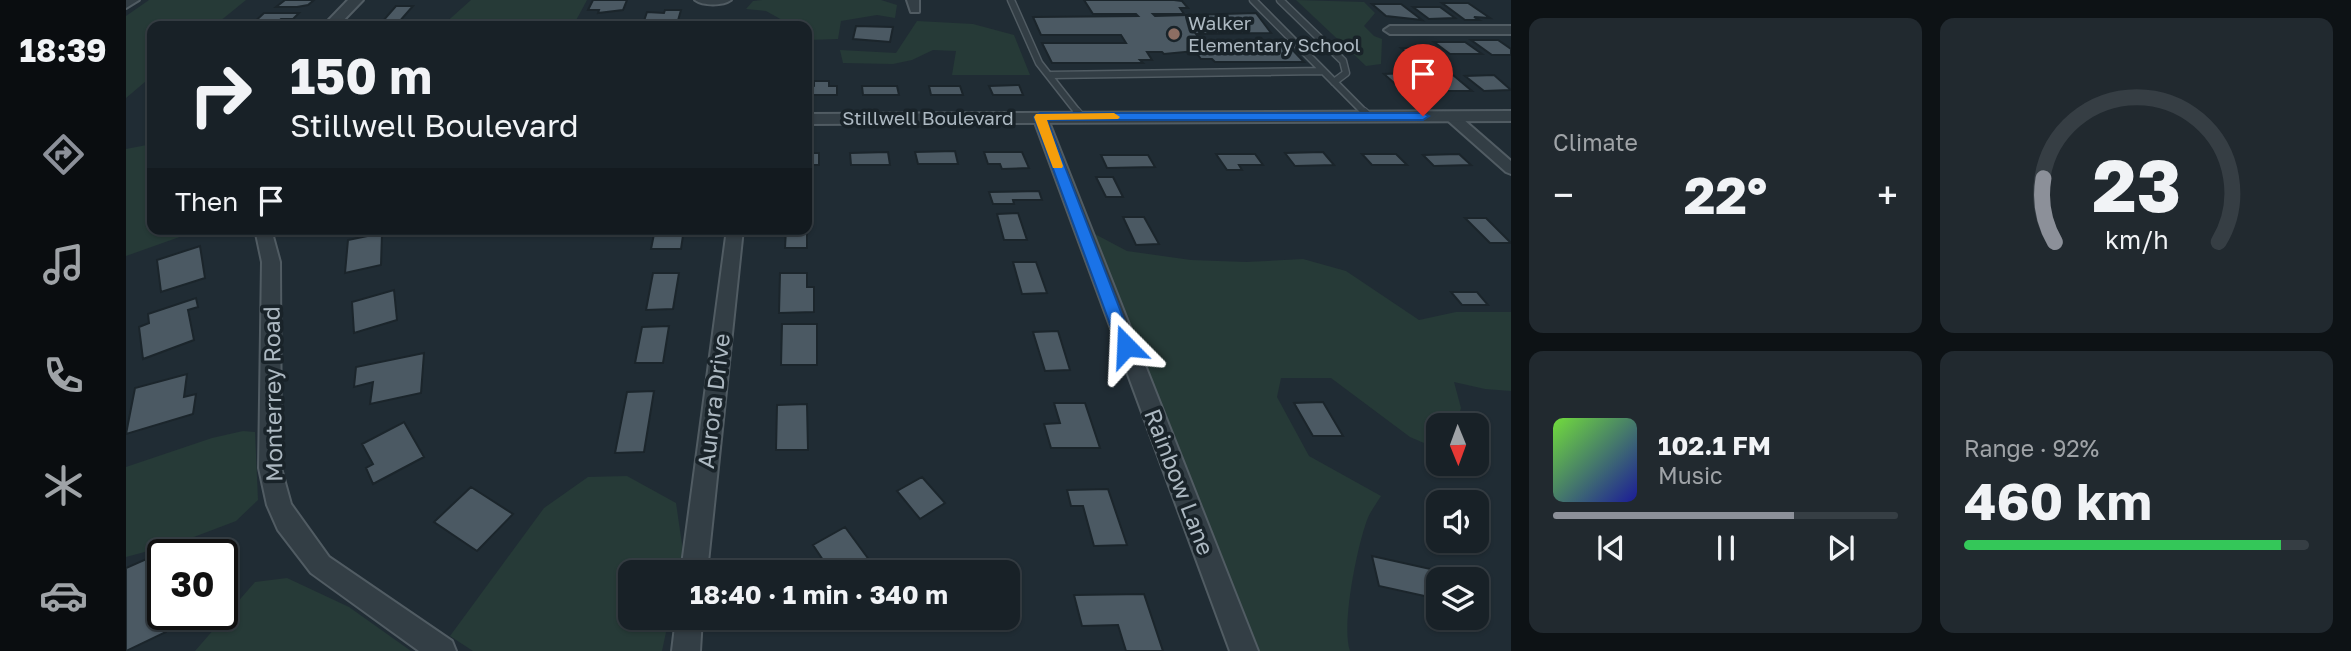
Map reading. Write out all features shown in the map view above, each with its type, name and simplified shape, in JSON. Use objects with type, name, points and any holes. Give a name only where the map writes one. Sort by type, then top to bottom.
[{"type":"street","points":[[126,5],[133,0]]},
{"type":"street","points":[[335,21],[356,0]]},
{"type":"street","points":[[701,0],[725,0]]},
{"type":"street","points":[[1390,30],[1511,30]]},
{"type":"street","points":[[1451,116],[1511,169]]},
{"type":"street","name":"Stillwell Boulevard","points":[[812,118],[1511,116]]},
{"type":"street","name":"Rainbow Lane","points":[[1040,117],[1244,651]]},
{"type":"street","name":"Monterrey Road","points":[[264,235],[271,262],[270,468],[279,505],[287,522],[320,565],[442,651]]},
{"type":"street","name":"Aurora Drive","points":[[695,560],[734,235]]},
{"type":"street","points":[[686,651],[689,630]]},
{"type":"lane","points":[[1012,0],[1039,63],[1051,75],[1081,117]]},
{"type":"lane","points":[[1253,0],[1368,116]]},
{"type":"lane","points":[[1280,0],[1343,61],[1346,73],[1334,82]]},
{"type":"lane","points":[[1051,75],[1323,71]]},
{"type":"green space","points":[[149,0],[246,0],[220,21],[147,21],[147,80],[126,98],[126,16]]},
{"type":"green space","points":[[471,0],[587,0],[576,21],[448,21]]},
{"type":"green space","points":[[881,0],[897,5],[895,18],[877,15],[841,21],[838,39],[812,40],[812,21],[784,21],[766,11],[746,9],[753,1]]},
{"type":"green space","points":[[1296,0],[1364,2],[1375,13],[1364,26],[1374,36],[1382,39],[1381,64],[1366,66]]},
{"type":"green space","points":[[917,21],[973,24],[1014,35],[1030,75],[952,75],[956,51],[933,50],[912,60],[893,64],[843,63],[840,50],[896,53]]},
{"type":"green space","points":[[147,145],[147,235],[185,235],[126,256],[126,149]]},
{"type":"green space","points":[[1091,232],[1127,251],[1191,260],[1246,262],[1303,259],[1346,271],[1419,320],[1456,312],[1511,312],[1511,391],[1454,382],[1461,408],[1460,413],[1426,413],[1426,444],[1410,437],[1331,378],[1281,378],[1277,397],[1309,456],[1381,496],[1367,520],[1355,567],[1347,624],[1350,651],[1259,651]]},
{"type":"green space","points":[[243,431],[255,432],[258,500],[236,521],[189,539],[147,539],[147,551],[126,557],[126,467],[212,438]]},
{"type":"green space","points":[[627,476],[676,503],[683,551],[681,560],[618,560],[618,630],[666,630],[662,651],[473,651],[450,636],[544,508],[588,477]]},
{"type":"green space","points":[[287,578],[349,607],[411,651],[195,651],[213,630],[238,630],[238,602],[255,582]]},
{"type":"building","points":[[285,0],[314,0],[308,5],[276,7]]},
{"type":"building","points":[[593,0],[627,0],[623,10],[598,13],[599,10],[588,10]]},
{"type":"building","points":[[1084,0],[1174,0],[1182,1],[1188,8],[1180,8],[1184,14],[1153,14],[1155,16],[1256,13],[1271,33],[1196,34],[1203,43],[1286,43],[1304,62],[1215,62],[1212,59],[1201,59],[1195,51],[1164,54],[1147,52],[1152,60],[1140,60],[1143,63],[1052,63],[1042,43],[1126,43],[1121,35],[1041,35],[1033,17],[1138,16],[1093,14]]},
{"type":"building","points":[[1442,3],[1468,3],[1490,18],[1474,17],[1479,20],[1465,20]]},
{"type":"building","points":[[1372,4],[1401,4],[1422,20],[1386,16]]},
{"type":"building","points":[[396,6],[413,6],[400,21],[383,21]]},
{"type":"building","points":[[1413,7],[1440,7],[1455,18],[1429,19]]},
{"type":"building","points":[[665,10],[681,10],[678,21],[644,21],[647,12],[664,13]]},
{"type":"building","points":[[264,13],[299,13],[293,19],[255,21]]},
{"type":"building","points":[[856,26],[893,27],[890,42],[853,39]]},
{"type":"building","points":[[1471,40],[1498,40],[1511,49],[1511,55],[1492,55]]},
{"type":"building","points":[[1434,42],[1465,42],[1482,54],[1450,54]]},
{"type":"building","points":[[1401,48],[1433,48],[1447,59],[1415,59]]},
{"type":"building","points":[[1409,73],[1429,91],[1403,91],[1384,74]]},
{"type":"building","points":[[1453,75],[1472,91],[1441,91],[1423,76]]},
{"type":"building","points":[[1494,75],[1511,90],[1484,91],[1465,76]]},
{"type":"building","points":[[814,81],[829,81],[829,86],[837,86],[837,95],[812,95]]},
{"type":"building","points":[[1019,85],[1023,95],[993,95],[989,86]]},
{"type":"building","points":[[862,86],[897,86],[899,95],[863,95]]},
{"type":"building","points":[[929,86],[960,86],[963,95],[931,95]]},
{"type":"building","points":[[955,151],[958,164],[918,164],[915,152]]},
{"type":"building","points":[[888,152],[890,165],[851,165],[850,153]]},
{"type":"building","points":[[984,152],[1022,152],[1029,168],[1002,169],[1000,164],[988,164]]},
{"type":"building","points":[[1323,152],[1334,165],[1295,166],[1285,153]]},
{"type":"building","points":[[812,153],[819,153],[819,165],[812,165]]},
{"type":"building","points":[[1216,154],[1255,154],[1263,165],[1239,165],[1242,170],[1227,170]]},
{"type":"building","points":[[1362,154],[1396,154],[1407,165],[1372,165]]},
{"type":"building","points":[[1459,154],[1471,165],[1434,166],[1423,155]]},
{"type":"building","points":[[1101,155],[1148,155],[1155,167],[1107,168]]},
{"type":"building","points":[[1096,177],[1113,177],[1123,197],[1106,197]]},
{"type":"building","points":[[1039,191],[1042,200],[1013,200],[1014,204],[993,204],[989,192]]},
{"type":"building","points":[[1018,213],[1027,240],[1004,240],[997,214]]},
{"type":"building","points":[[1123,217],[1144,217],[1159,244],[1136,245]]},
{"type":"building","points":[[1465,218],[1486,218],[1511,243],[1490,243]]},
{"type":"building","points":[[382,235],[381,265],[345,273],[348,240]]},
{"type":"building","points":[[654,235],[683,235],[681,249],[651,249]]},
{"type":"building","points":[[786,235],[807,235],[807,248],[785,248]]},
{"type":"building","points":[[200,246],[205,278],[161,292],[157,260]]},
{"type":"building","points":[[1013,262],[1036,262],[1047,293],[1022,294]]},
{"type":"building","points":[[653,273],[679,273],[673,309],[646,310]]},
{"type":"building","points":[[780,273],[807,273],[807,287],[814,287],[814,312],[779,313]]},
{"type":"building","points":[[394,290],[397,320],[354,333],[352,302]]},
{"type":"building","points":[[1451,292],[1477,292],[1488,305],[1462,305]]},
{"type":"building","points":[[196,298],[198,307],[188,310],[194,340],[143,359],[139,327],[149,323],[148,314]]},
{"type":"building","points":[[782,324],[817,324],[817,365],[781,365]]},
{"type":"building","points":[[669,326],[663,363],[635,363],[642,327]]},
{"type":"building","points":[[1058,331],[1070,370],[1045,371],[1033,332]]},
{"type":"building","points":[[424,353],[421,393],[370,404],[373,382],[354,387],[356,367]]},
{"type":"building","points":[[187,374],[184,397],[196,394],[193,414],[126,434],[135,388]]},
{"type":"building","points":[[654,391],[644,452],[615,453],[627,392]]},
{"type":"building","points":[[1323,402],[1343,436],[1313,436],[1294,403]]},
{"type":"building","points":[[1054,403],[1085,403],[1100,448],[1051,448],[1044,424],[1060,423]]},
{"type":"building","points":[[807,404],[808,450],[776,450],[777,405]]},
{"type":"building","points":[[404,422],[424,457],[373,484],[366,468],[373,464],[362,444]]},
{"type":"building","points":[[922,477],[945,503],[920,519],[897,491]]},
{"type":"building","points":[[471,487],[513,514],[477,551],[434,522]]},
{"type":"building","points":[[1108,489],[1127,545],[1094,546],[1083,506],[1071,506],[1067,490]]},
{"type":"building","points":[[845,527],[869,560],[823,560],[813,545]]},
{"type":"building","points":[[1372,556],[1426,568],[1426,596],[1379,586]]},
{"type":"building","points":[[147,559],[147,630],[166,632],[126,651],[126,568]]},
{"type":"building","points":[[1144,594],[1163,651],[1126,651],[1118,625],[1082,626],[1074,595]]},
{"type":"slow traffic","points":[[1057,166],[1040,117],[1114,117]]},
{"type":"place","name":"Walker Elementary School","points":[[1174,34]]},
{"type":"route","points":[[1126,346],[1040,117],[1423,116]]}]
